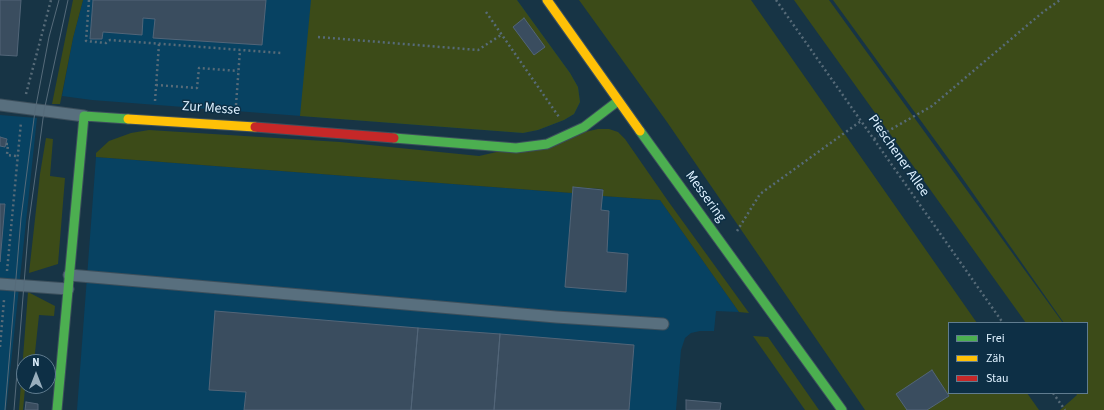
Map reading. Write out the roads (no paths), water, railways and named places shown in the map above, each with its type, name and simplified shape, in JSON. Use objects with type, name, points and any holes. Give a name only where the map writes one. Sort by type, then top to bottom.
[{"type":"street","name":"Messering","points":[[546,0],[842,410]]},
{"type":"street","name":"Zur Messe","points":[[84,116],[516,148],[547,144],[570,134],[584,127],[618,101]]},
{"type":"street","points":[[57,410],[84,116]]},
{"type":"lane","points":[[0,105],[84,116]]},
{"type":"lane","points":[[69,275],[556,317],[663,324]]},
{"type":"lane","points":[[3,284],[68,289]]},
{"type":"tram line","points":[[5,410],[21,218],[29,156],[35,111],[49,37],[59,0]]},
{"type":"tram line","points":[[14,410],[29,221],[44,111],[68,0]]}]
